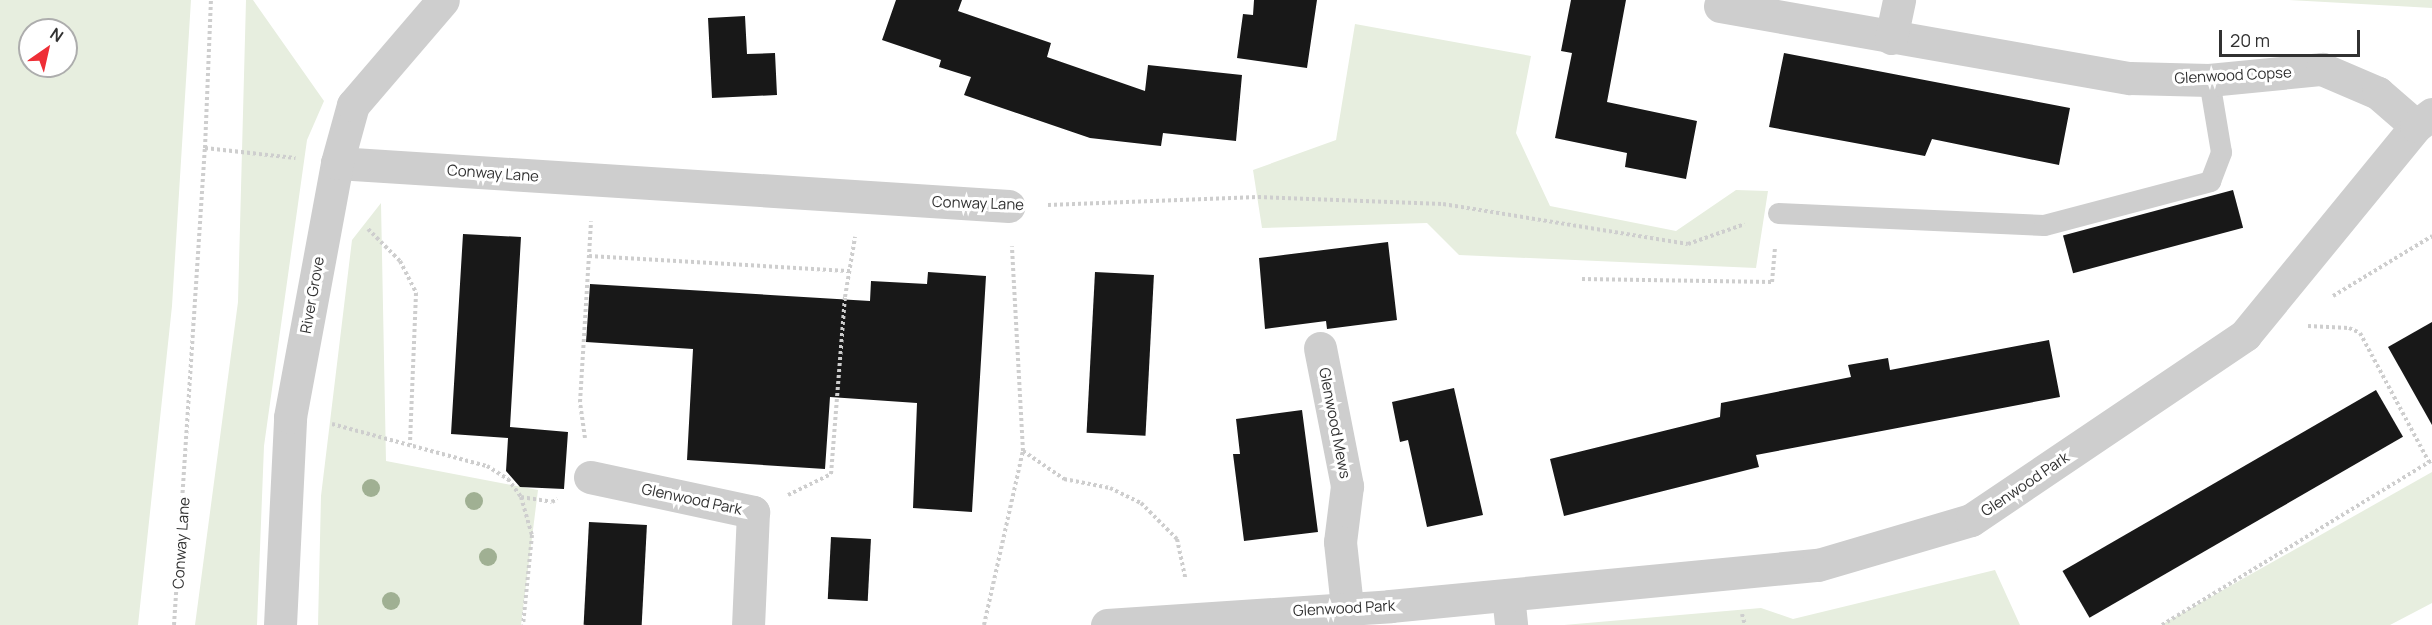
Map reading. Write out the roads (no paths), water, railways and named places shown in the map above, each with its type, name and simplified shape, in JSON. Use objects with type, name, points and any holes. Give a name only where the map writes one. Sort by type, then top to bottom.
[{"type":"street","name":"River Grove","points":[[280,625],[291,413],[334,177],[353,105],[443,0]]},
{"type":"street","points":[[1891,38],[1899,0]]},
{"type":"street","name":"Glenwood Copse","points":[[1720,6],[1891,38],[2130,78],[2209,80],[2322,69],[2379,93],[2424,120]]},
{"type":"street","name":"Glenwood Park","points":[[1107,625],[1347,606],[1509,610],[1818,565],[1971,520],[2245,335],[2424,120]]},
{"type":"street","name":"Conway Lane","points":[[334,177],[594,179],[1009,206]]},
{"type":"street","name":"Glenwood Mews","points":[[1320,348],[1347,486],[1340,542],[1347,606]]},
{"type":"street","name":"Glenwood Park","points":[[590,477],[753,512],[748,625]]},
{"type":"lane","points":[[1778,213],[2044,225],[2210,181],[2221,152],[2209,80]]}]
